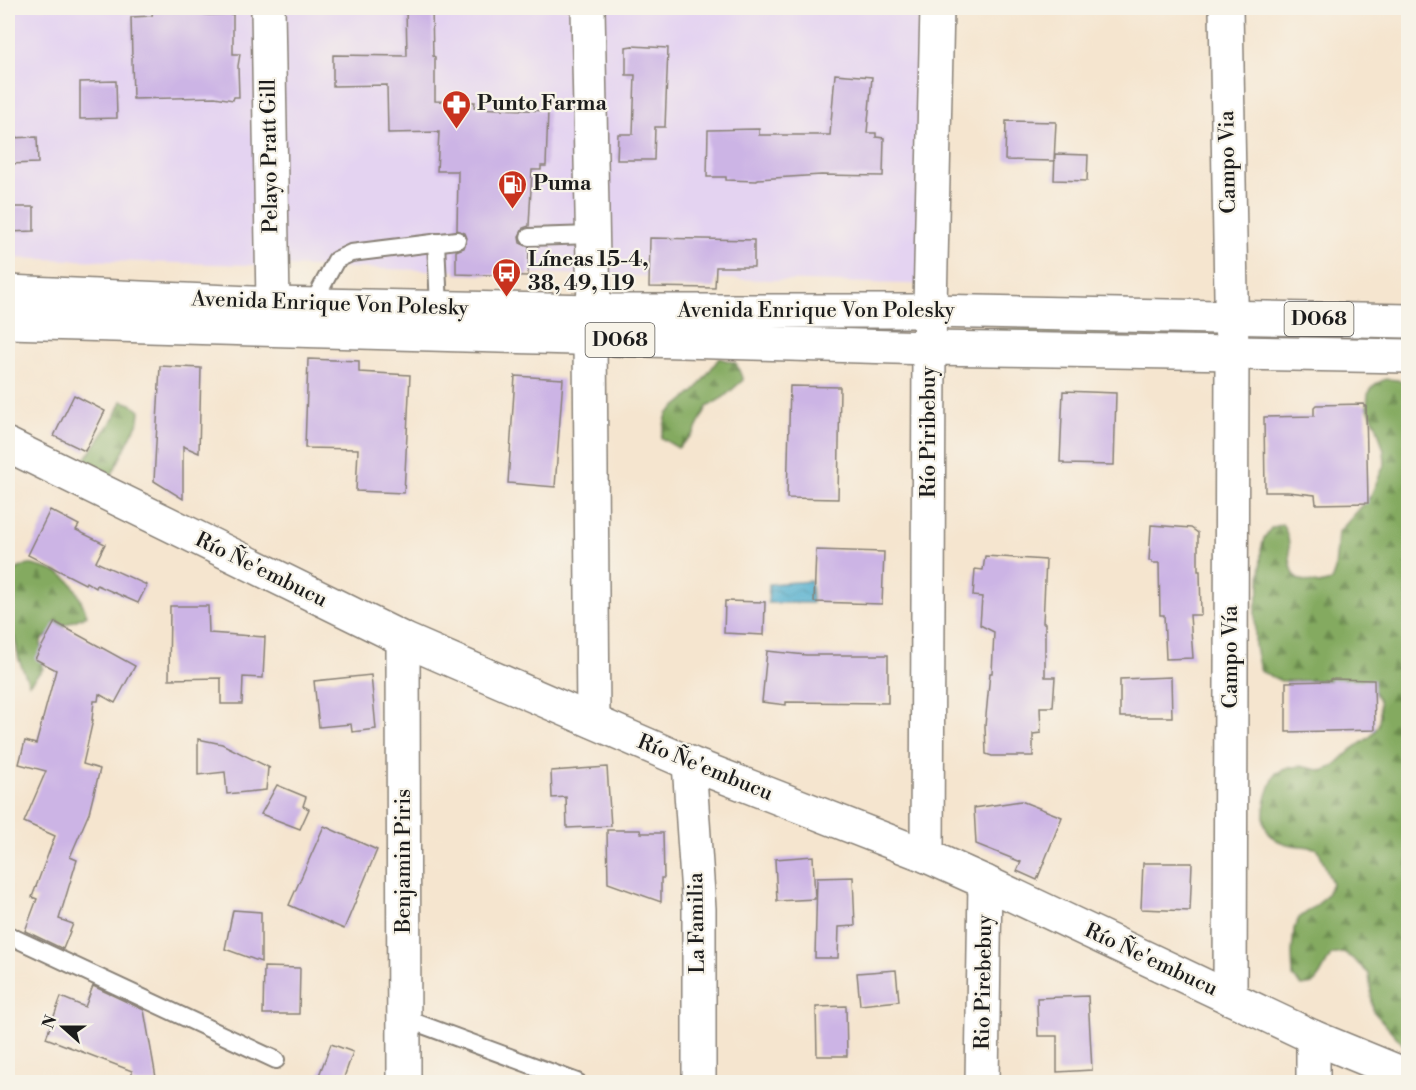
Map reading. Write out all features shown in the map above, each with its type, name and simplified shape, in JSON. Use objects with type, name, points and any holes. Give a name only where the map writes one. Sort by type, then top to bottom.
[{"type":"street","name":"Pelayo Pratt Gill","points":[[268,8],[273,304]]},
{"type":"street","points":[[588,8],[592,235],[593,721]]},
{"type":"street","name":"Río Piribebuy","points":[[927,856],[929,348],[937,8]]},
{"type":"street","name":"Campo Via","points":[[1226,8],[1230,316]]},
{"type":"street","name":"Avenida Enrique Von Polesky","points":[[8,292],[273,304],[439,307],[592,325],[929,348],[1408,357]]},
{"type":"street","name":"Avenida Enrique Von Polesky","points":[[8,322],[592,325],[930,311],[1408,321]]},
{"type":"street","name":"Campo Vía","points":[[1230,316],[1232,354],[1230,998]]},
{"type":"street","name":"Río Ñe'embucu","points":[[8,445],[404,639],[689,763],[927,856],[1313,1037],[1408,1076]]},
{"type":"street","name":"Benjamin Piris","points":[[404,639],[404,1083]]},
{"type":"street","name":"La Familia","points":[[689,763],[699,909],[699,1083]]},
{"type":"street","name":"Rio Pirebebuy","points":[[982,1083],[985,882]]},
{"type":"street","points":[[1313,1037],[1313,1083]]},
{"type":"lane","points":[[529,237],[592,235]]},
{"type":"lane","points":[[312,304],[336,260],[351,253],[457,240]]},
{"type":"lane","points":[[436,242],[439,307]]},
{"type":"lane","points":[[8,935],[276,1060]]},
{"type":"lane","points":[[404,1018],[577,1083]]},
{"type":"shaded area","points":[[8,8],[947,8],[939,285],[8,258]]},
{"type":"green space","points":[[954,329],[1185,332],[1187,336],[951,333]]},
{"type":"green space","points":[[1263,333],[1408,336],[1408,342],[1261,338]]},
{"type":"green space","points":[[719,358],[736,363],[743,380],[724,397],[707,407],[694,433],[678,448],[661,438],[667,414],[695,391]]},
{"type":"green space","points":[[1386,379],[1398,380],[1408,387],[1408,1050],[1373,1011],[1369,974],[1352,958],[1343,953],[1331,955],[1313,984],[1302,986],[1293,977],[1294,929],[1299,918],[1327,894],[1332,883],[1318,849],[1284,843],[1274,838],[1268,831],[1264,813],[1268,792],[1276,773],[1300,766],[1323,771],[1334,766],[1371,736],[1378,726],[1379,701],[1374,691],[1340,680],[1281,681],[1260,671],[1255,647],[1255,609],[1260,587],[1261,550],[1264,538],[1271,528],[1282,524],[1288,538],[1291,565],[1297,579],[1319,584],[1331,581],[1335,570],[1338,533],[1370,497],[1385,463],[1377,427],[1367,406],[1368,394],[1375,384]]},
{"type":"green space","points":[[122,401],[140,411],[139,420],[106,486],[87,479],[86,458],[115,417]]},
{"type":"green space","points":[[28,564],[52,570],[67,579],[77,592],[87,615],[41,640],[43,669],[29,684],[8,624],[10,584],[15,570]]},
{"type":"water","points":[[811,581],[812,603],[768,603],[769,584]]},
{"type":"building","points":[[153,8],[209,15],[233,14],[233,54],[240,54],[239,97],[234,97],[233,100],[215,97],[133,99],[131,17],[152,16]]},
{"type":"building","points":[[406,8],[432,8],[435,101],[475,102],[474,108],[548,111],[546,166],[541,166],[541,170],[532,170],[529,226],[523,228],[519,237],[520,243],[529,247],[528,276],[456,274],[456,251],[464,248],[467,238],[465,233],[457,230],[458,171],[437,171],[439,132],[388,133],[387,85],[333,86],[333,55],[407,56]]},
{"type":"building","points":[[626,47],[668,48],[665,127],[655,127],[654,160],[617,160],[618,134],[633,134],[635,75],[626,75]]},
{"type":"building","points":[[835,74],[872,77],[867,133],[876,133],[876,137],[884,138],[883,176],[821,175],[758,179],[757,181],[707,177],[708,130],[759,129],[759,135],[830,135]]},
{"type":"building","points":[[116,81],[117,118],[80,119],[80,82]]},
{"type":"building","points":[[1006,121],[1056,122],[1054,161],[1005,160]]},
{"type":"building","points":[[37,137],[38,163],[8,164],[8,138]]},
{"type":"building","points":[[1055,154],[1088,155],[1087,181],[1054,180]]},
{"type":"building","points":[[8,207],[34,207],[34,231],[8,232]]},
{"type":"building","points":[[650,238],[754,240],[754,267],[716,267],[715,288],[649,287]]},
{"type":"building","points":[[308,359],[359,361],[359,372],[410,375],[404,493],[356,491],[358,449],[305,448]]},
{"type":"building","points":[[160,366],[201,368],[199,453],[183,446],[183,499],[154,481]]},
{"type":"building","points":[[515,376],[563,379],[555,487],[508,483]]},
{"type":"building","points":[[790,386],[840,387],[838,499],[787,498]]},
{"type":"building","points":[[1063,391],[1116,393],[1114,465],[1060,462]]},
{"type":"building","points":[[74,395],[105,411],[85,451],[54,436]]},
{"type":"building","points":[[1364,404],[1366,406],[1368,503],[1316,504],[1315,495],[1265,492],[1264,417],[1314,416],[1316,405]]},
{"type":"building","points":[[50,510],[79,525],[76,530],[105,544],[96,562],[147,585],[138,603],[97,585],[96,588],[86,582],[85,584],[28,555]]},
{"type":"building","points":[[1151,525],[1191,528],[1198,533],[1201,615],[1190,615],[1193,658],[1166,659],[1164,615],[1160,615],[1159,563],[1149,561]]},
{"type":"building","points":[[816,550],[884,552],[882,604],[814,602]]},
{"type":"building","points":[[985,556],[1046,560],[1043,623],[1045,623],[1045,677],[1055,677],[1053,707],[1040,707],[1041,733],[1033,734],[1033,756],[986,754],[985,726],[990,673],[992,673],[994,632],[980,625],[982,597],[973,596],[975,569],[983,570]]},
{"type":"building","points":[[725,601],[765,602],[764,635],[724,633]]},
{"type":"building","points":[[170,606],[208,606],[209,633],[265,637],[263,678],[243,677],[242,704],[221,704],[221,678],[169,679]]},
{"type":"building","points":[[55,622],[135,666],[115,703],[99,694],[98,701],[94,701],[93,720],[83,764],[100,769],[89,813],[70,857],[77,860],[59,919],[73,924],[63,949],[25,931],[37,899],[32,897],[55,836],[24,822],[46,771],[19,764],[25,741],[36,744],[56,670],[35,659]]},
{"type":"building","points":[[767,651],[806,655],[888,655],[888,703],[786,702],[786,705],[762,702]]},
{"type":"building","points":[[371,675],[376,729],[352,732],[351,724],[319,727],[314,681]]},
{"type":"building","points":[[1171,677],[1172,717],[1120,717],[1120,679]]},
{"type":"building","points":[[1330,679],[1374,680],[1375,730],[1286,732],[1286,682],[1330,681]]},
{"type":"building","points":[[198,739],[222,744],[270,768],[268,768],[266,790],[227,794],[225,772],[198,775]]},
{"type":"building","points":[[607,767],[611,826],[567,828],[566,797],[552,798],[551,771]]},
{"type":"building","points":[[277,785],[306,797],[303,806],[309,809],[300,829],[261,814]]},
{"type":"building","points":[[1021,801],[1062,817],[1037,880],[1017,871],[1021,862],[976,844],[974,808]]},
{"type":"building","points":[[324,826],[377,850],[344,929],[289,905]]},
{"type":"building","points":[[607,830],[663,833],[664,878],[661,878],[661,902],[608,883]]},
{"type":"building","points":[[813,856],[815,899],[777,901],[775,859]]},
{"type":"building","points":[[1143,863],[1192,863],[1190,911],[1141,909]]},
{"type":"building","points":[[853,877],[855,926],[839,927],[838,958],[815,958],[817,878]]},
{"type":"building","points":[[233,910],[261,912],[261,962],[225,949]]},
{"type":"building","points":[[264,967],[300,968],[299,1014],[263,1014]]},
{"type":"building","points":[[896,970],[899,1001],[860,1005],[857,973]]},
{"type":"building","points":[[93,986],[144,1010],[157,1083],[132,1083],[132,1071],[46,1038],[61,997],[85,1007]]},
{"type":"building","points":[[1088,996],[1092,1070],[1057,1072],[1057,1036],[1038,1036],[1037,998]]},
{"type":"building","points":[[846,1006],[847,1056],[817,1056],[816,1007]]},
{"type":"building","points":[[331,1044],[353,1052],[342,1083],[316,1083]]},
{"type":"place","name":"Punto Farma","points":[[456,130]]},
{"type":"place","name":"Puma","points":[[512,210]]},
{"type":"place","name":"Líneas 15-4, 38, 49, 119","points":[[507,298]]}]
